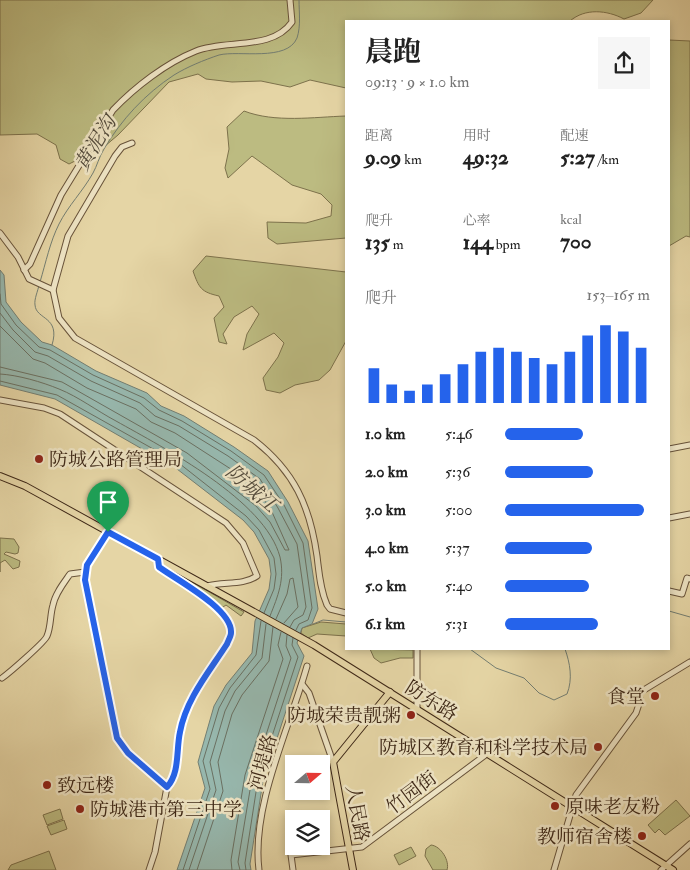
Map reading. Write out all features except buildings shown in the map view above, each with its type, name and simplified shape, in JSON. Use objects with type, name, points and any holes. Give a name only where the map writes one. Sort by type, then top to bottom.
[{"type":"main road","points":[[0,476],[25,486],[207,586]]},
{"type":"main road","name":"防东路","points":[[207,586],[308,642],[417,708],[673,870]]},
{"type":"main road","name":"人民路","points":[[353,870],[333,762],[390,692]]},
{"type":"main road","name":"防东路","points":[[667,865],[680,870]]},
{"type":"street","points":[[24,270],[30,264],[61,196],[113,110],[123,99],[177,59],[199,50],[280,35],[292,22],[290,0]]},
{"type":"street","points":[[132,143],[122,147],[114,156],[76,219],[68,236],[53,290],[59,318],[75,338],[254,440],[274,458],[301,495],[314,541],[327,605],[330,609],[345,613]]},
{"type":"street","points":[[0,232],[18,256],[29,279],[53,290]]},
{"type":"street","points":[[0,400],[35,406],[60,414],[226,524],[243,543],[257,576],[247,582],[218,583],[207,586]]},
{"type":"street","points":[[670,449],[690,445]]},
{"type":"street","points":[[670,518],[690,514]]},
{"type":"street","points":[[108,532],[89,560],[85,572],[86,588],[117,738],[128,753],[167,787]]},
{"type":"street","points":[[148,870],[155,852],[167,787],[174,779],[180,732],[186,708],[227,644],[231,633],[230,626],[219,611],[210,602],[159,567],[158,559]]},
{"type":"street","points":[[2,678],[20,665],[24,657],[47,637],[53,603],[70,574],[85,572]]},
{"type":"street","points":[[670,591],[682,594],[687,578],[690,579]]},
{"type":"street","points":[[416,650],[417,708]]},
{"type":"street","points":[[554,870],[576,795],[636,713],[640,701],[638,693],[690,662]]},
{"type":"street","name":"河堤路","points":[[259,870],[260,833],[268,786],[307,666]]},
{"type":"street","name":"人民路","points":[[302,684],[309,692],[333,762]]},
{"type":"street","name":"竹园街","points":[[293,870],[291,855],[362,847],[488,753]]},
{"type":"street","points":[[661,870],[690,844]]},
{"type":"shaded area","points":[[0,0],[653,0],[641,13],[624,19],[603,12],[589,12],[572,20],[345,20],[345,88],[310,80],[290,87],[261,81],[232,82],[206,79],[198,74],[169,82],[105,146],[69,164],[60,159],[56,145],[37,134],[0,135]]},
{"type":"shaded area","points":[[670,40],[690,41],[690,237],[686,236],[670,245]]},
{"type":"shaded area","points":[[244,111],[256,115],[281,118],[345,116],[345,238],[277,244],[268,238],[267,222],[306,223],[331,216],[332,205],[321,194],[292,185],[252,156],[228,178],[225,168],[229,149],[227,127]]},
{"type":"shaded area","points":[[206,256],[345,272],[345,343],[330,370],[319,380],[295,385],[280,393],[266,390],[263,378],[278,357],[284,343],[274,333],[243,350],[247,334],[259,314],[252,306],[234,317],[223,334],[227,344],[219,342],[214,318],[224,307],[219,296],[204,291],[197,282],[193,271]]},
{"type":"shaded area","points":[[0,538],[14,539],[19,547],[18,553],[6,552],[4,554],[20,561],[19,567],[13,569],[5,560],[0,563]]},
{"type":"shaded area","points":[[171,570],[244,612],[241,616],[226,605],[220,609]]},
{"type":"shaded area","points":[[321,622],[345,624],[345,636],[317,634],[308,638],[301,633],[302,628]]},
{"type":"shaded area","points":[[370,650],[413,650],[413,658],[400,658],[381,663],[374,658]]},
{"type":"shaded area","points":[[676,800],[690,816],[665,835],[659,829],[655,833],[648,825]]},
{"type":"shaded area","points":[[60,809],[63,819],[47,825],[43,815]]},
{"type":"shaded area","points":[[64,820],[67,829],[51,835],[47,826]]},
{"type":"shaded area","points":[[431,845],[438,848],[444,854],[448,866],[447,870],[433,870],[425,856],[426,849]]},
{"type":"shaded area","points":[[411,847],[416,856],[399,865],[394,855]]},
{"type":"shaded area","points":[[49,851],[56,870],[8,870],[11,865]]},
{"type":"water","name":"防城江","points":[[0,270],[4,275],[6,302],[21,322],[42,342],[52,345],[96,371],[147,393],[161,406],[184,416],[268,471],[288,502],[308,541],[318,609],[312,624],[302,628],[297,643],[304,656],[263,781],[250,864],[251,870],[177,870],[205,788],[198,762],[214,706],[226,685],[252,653],[255,621],[269,589],[271,574],[269,559],[254,532],[243,520],[177,469],[55,399],[0,385]]},
{"type":"waterway","name":"黄泥沟","points":[[40,282],[59,224],[89,180],[111,138],[134,108],[163,82],[202,61],[219,55],[273,53],[292,45],[298,33],[299,0]]},
{"type":"waterway","name":"黄泥沟","points":[[39,285],[35,305],[36,310],[51,324],[54,336],[52,345]]},
{"type":"waterway","points":[[670,611],[690,617]]},
{"type":"waterway","points":[[313,624],[323,620],[345,622]]},
{"type":"waterway","points":[[471,650],[496,668],[524,678],[539,693],[554,700],[567,694],[569,688],[570,671],[565,650]]},
{"type":"place","name":"防城公路管理局","points":[[39,459]]},
{"type":"place","name":"食堂","points":[[655,696]]},
{"type":"place","name":"防城荣贵靓粥","points":[[411,715]]},
{"type":"place","name":"防城区教育和科学技术局","points":[[598,747]]},
{"type":"place","name":"致远楼","points":[[47,785]]},
{"type":"place","name":"原味老友粉","points":[[555,806]]},
{"type":"place","name":"防城港市第三中学","points":[[80,809]]},
{"type":"place","name":"教师宿舍楼","points":[[642,836]]},
{"type":"route","points":[[108,532],[158,559],[157,565],[159,567],[210,602],[230,626],[231,633],[227,644],[186,708],[180,732],[174,779],[167,787],[121,746],[114,730],[85,580],[85,572],[89,560],[108,532]]}]
